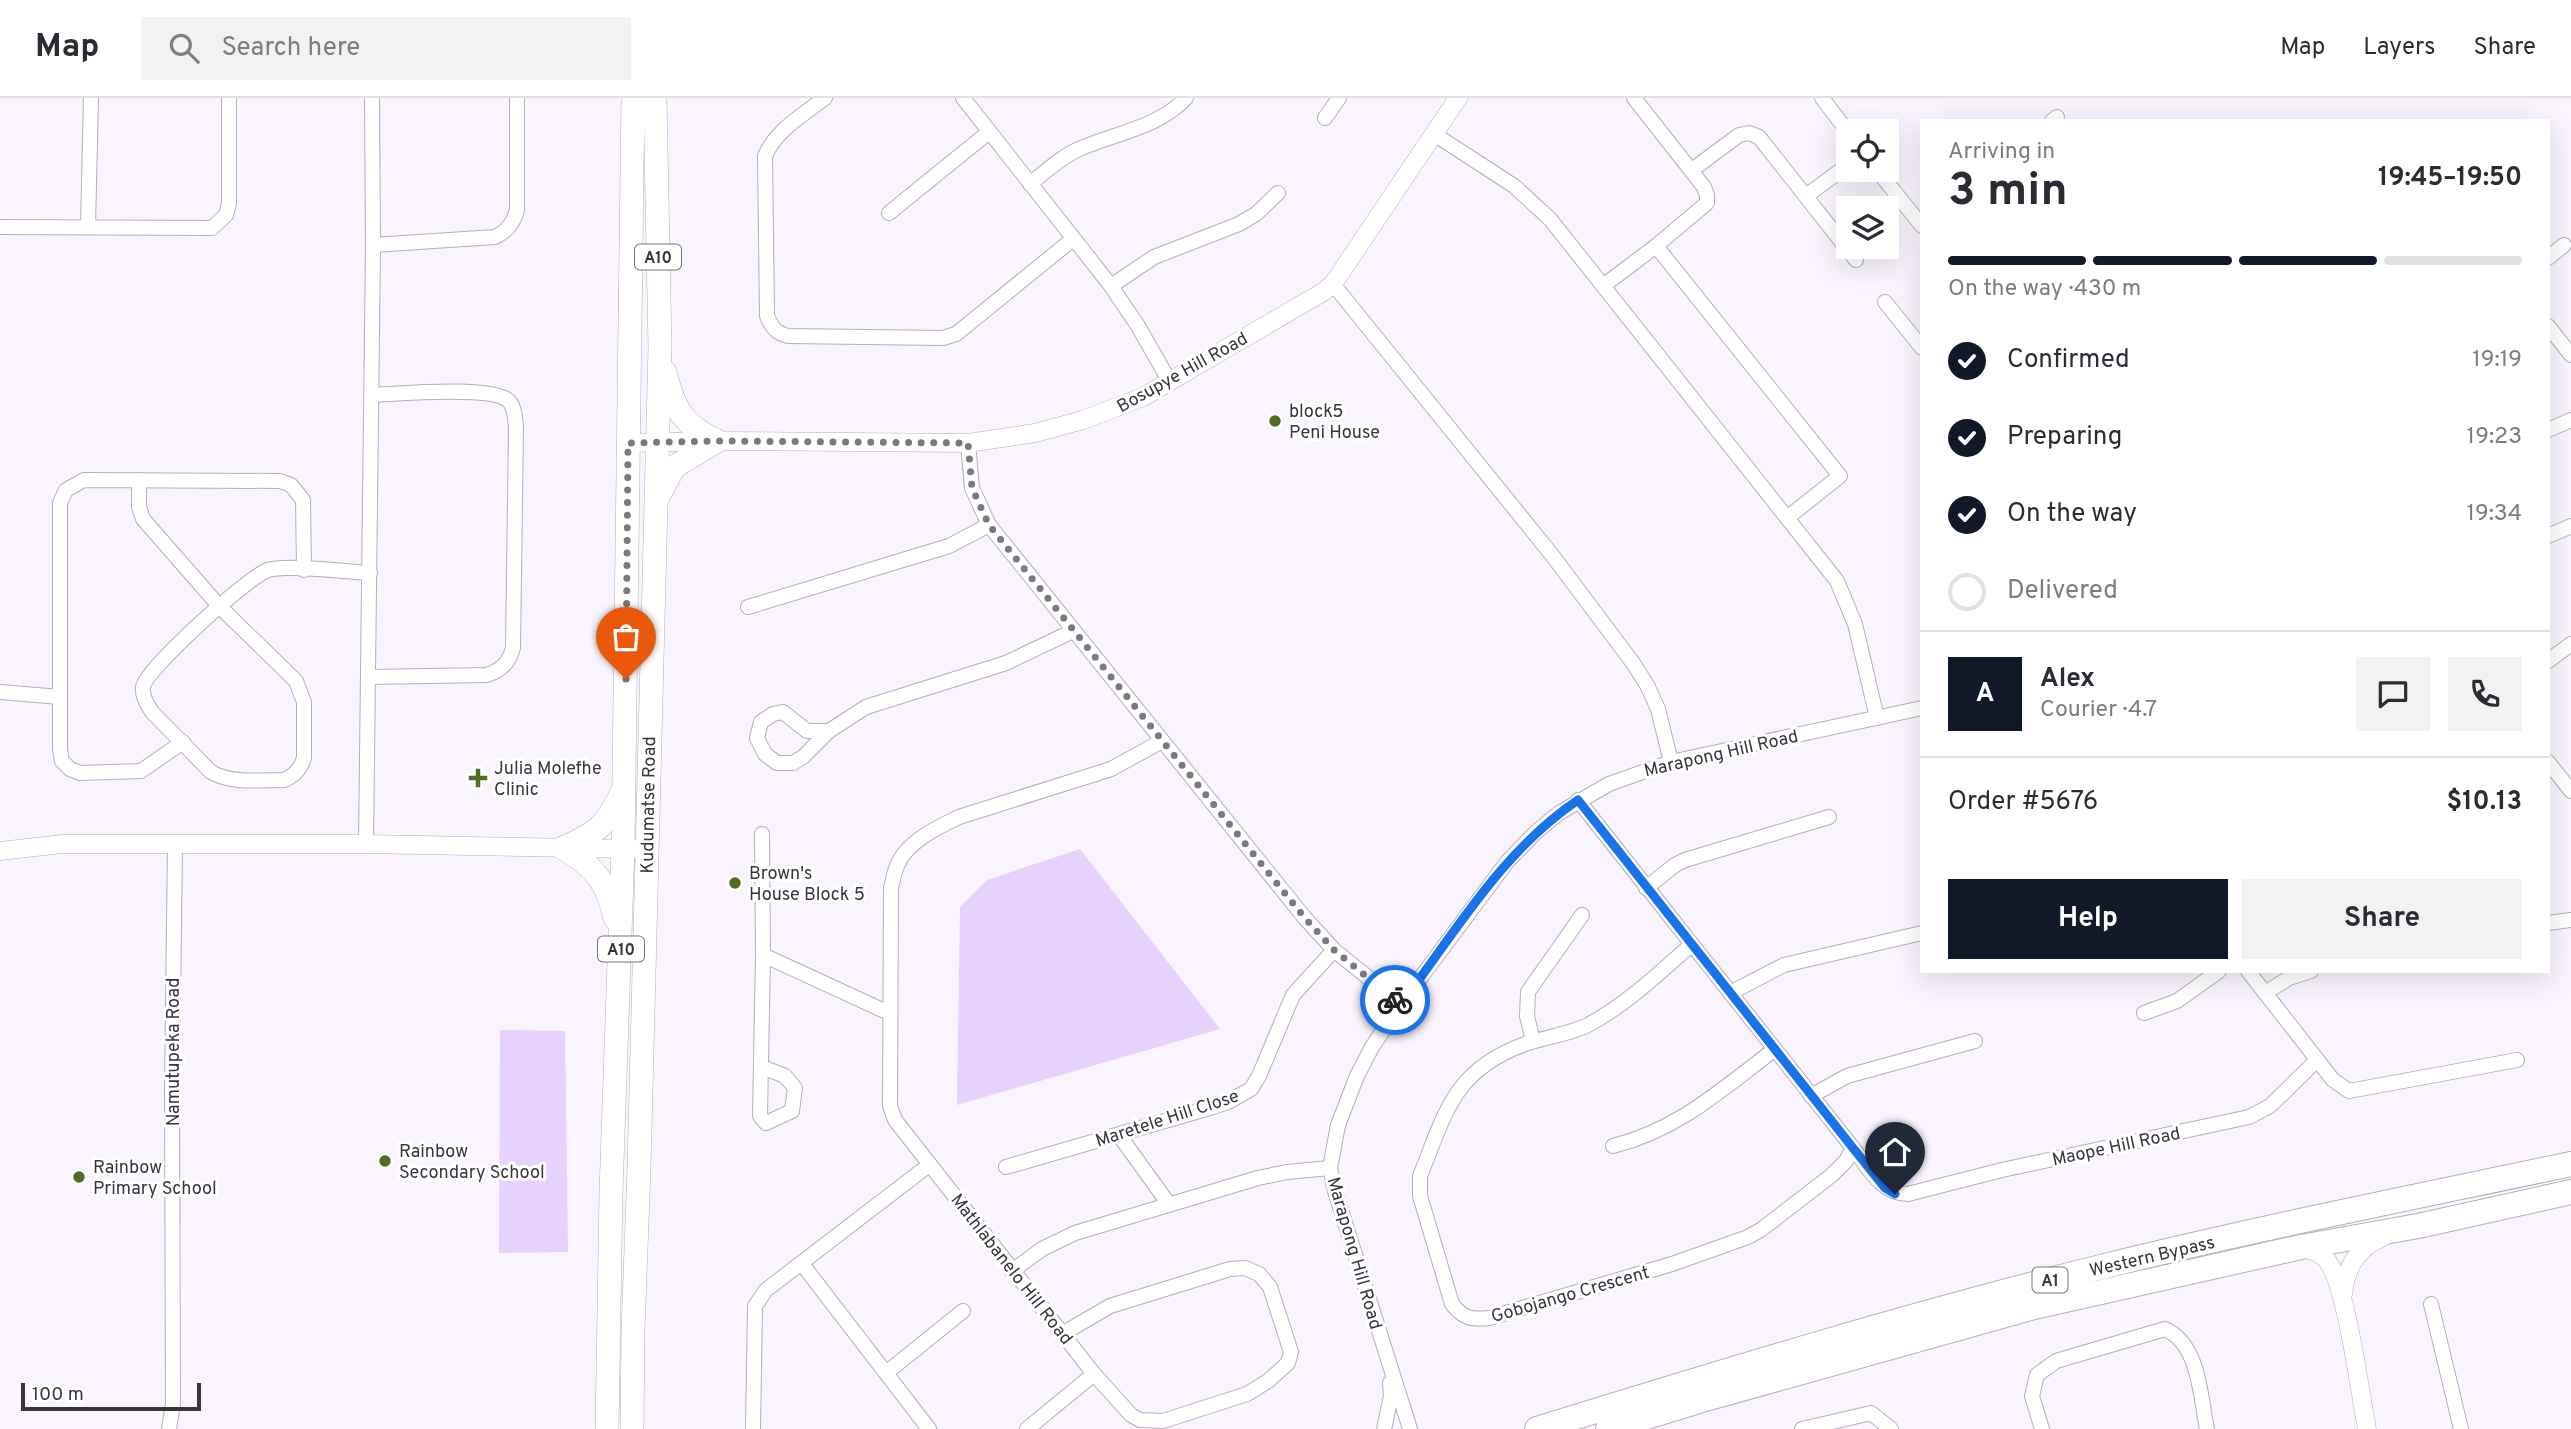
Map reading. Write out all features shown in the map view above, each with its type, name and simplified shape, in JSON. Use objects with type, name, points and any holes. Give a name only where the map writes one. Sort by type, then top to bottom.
[{"type":"highway","name":"Western Bypass","points":[[1537,1429],[1809,1346],[2040,1283],[2201,1244],[2571,1164]]},
{"type":"highway","name":"Western Bypass","points":[[1608,1429],[2034,1307],[2301,1247],[2418,1226],[2571,1192]]},
{"type":"main road","name":"Kudumatse Road","points":[[607,1429],[611,1192],[623,849],[633,98]]},
{"type":"main road","name":"Kudumatse Road","points":[[632,1429],[660,347],[655,98]]},
{"type":"main road","points":[[660,347],[679,412],[696,430],[717,441]]},
{"type":"main road","points":[[657,498],[674,467],[717,441]]},
{"type":"main road","points":[[563,848],[600,828],[610,817],[624,787]]},
{"type":"main road","points":[[563,848],[590,866],[601,879],[611,901],[621,947]]},
{"type":"street","points":[[88,227],[91,98]]},
{"type":"street","points":[[0,227],[212,228],[222,221],[229,203],[229,98]]},
{"type":"street","points":[[366,844],[372,395],[372,98]]},
{"type":"street","points":[[373,245],[495,237],[506,232],[515,219],[517,210],[517,98]]},
{"type":"street","points":[[825,98],[777,137],[765,156],[767,316],[773,329],[780,334],[943,338],[967,327],[1073,239]]},
{"type":"street","points":[[963,98],[1111,286],[1170,382]]},
{"type":"street","points":[[1030,184],[1077,149],[1149,123],[1174,109],[1186,98]]},
{"type":"street","points":[[1325,118],[1339,98]]},
{"type":"street","name":"Bosupye Hill Road","points":[[628,443],[968,443],[1035,433],[1083,420],[1132,402],[1333,284],[1458,98]]},
{"type":"street","points":[[1603,286],[1707,203],[1704,187],[1634,98]]},
{"type":"street","points":[[1822,98],[1838,119]]},
{"type":"street","points":[[888,213],[989,132]]},
{"type":"street","points":[[1692,170],[1739,135],[1749,133],[1759,137],[1856,260]]},
{"type":"street","points":[[1434,134],[1514,186],[1550,219],[1837,581],[1855,624],[1877,718]]},
{"type":"street","points":[[1806,197],[1836,174]]},
{"type":"street","points":[[1887,182],[1920,224]]},
{"type":"street","points":[[1111,286],[1154,257],[1239,224],[1256,214],[1278,193]]},
{"type":"street","points":[[2550,256],[2564,245]]},
{"type":"street","points":[[1656,246],[1840,476],[1787,518]]},
{"type":"street","points":[[1333,284],[1545,545],[1633,663],[1658,709],[1671,762]]},
{"type":"street","points":[[1885,302],[1920,346]]},
{"type":"street","points":[[2550,329],[2571,355]]},
{"type":"street","points":[[369,677],[487,675],[499,671],[510,659],[513,649],[516,427],[510,402],[499,395],[480,392],[372,395]]},
{"type":"street","points":[[2550,429],[2571,420]]},
{"type":"street","points":[[968,443],[972,488],[989,525],[1304,917],[1334,950],[1401,1004]]},
{"type":"street","points":[[183,742],[141,771],[80,772],[70,769],[62,761],[60,503],[66,490],[84,480],[280,481],[291,485],[303,500],[304,570]]},
{"type":"street","points":[[139,480],[139,507],[143,519],[220,607],[296,681],[304,702],[304,758],[292,777],[284,780],[230,780],[211,772],[152,712],[144,700],[143,687],[156,665],[220,607],[248,582],[269,569],[370,573]]},
{"type":"street","points":[[748,607],[948,546],[989,525]]},
{"type":"street","points":[[2550,535],[2571,526]]},
{"type":"street","points":[[829,731],[807,731],[783,712],[773,714],[761,722],[757,738],[765,754],[777,763],[793,763],[803,757],[829,731],[878,702],[1006,663],[1073,631]]},
{"type":"street","points":[[2550,660],[2571,644]]},
{"type":"street","points":[[0,692],[60,697]]},
{"type":"street","name":"Marapong Hill Road","points":[[1410,1429],[1330,1168],[1338,1125],[1357,1076],[1401,1004],[1507,862],[1536,832],[1578,800],[1609,784],[1671,762],[1920,708]]},
{"type":"street","name":"Mathlabanelo Hill Road","points":[[1062,1334],[1110,1306],[1230,1269],[1245,1268],[1259,1274],[1270,1287],[1291,1352],[1288,1363],[1281,1371],[1247,1394],[1163,1420],[1140,1420],[1131,1415],[1094,1374],[1062,1334],[1012,1271],[903,1132],[895,1120],[890,1106],[891,888],[897,863],[936,828],[960,817],[1111,769],[1162,741]]},
{"type":"street","points":[[2551,773],[2571,791]]},
{"type":"street","points":[[1578,800],[1853,1148]]},
{"type":"street","points":[[1646,888],[1685,860],[1829,817]]},
{"type":"street","points":[[762,834],[762,1067]]},
{"type":"street","points":[[0,851],[62,844],[366,844],[647,850]]},
{"type":"street","name":"Namutupeka Road","points":[[169,1429],[173,1404],[172,1088],[175,844]]},
{"type":"street","points":[[1582,915],[1528,992],[1527,1016],[1533,1041],[1588,1025],[1645,985],[1691,945]]},
{"type":"street","points":[[2550,923],[2571,920]]},
{"type":"street","points":[[1730,993],[1765,972],[1784,965],[1920,933]]},
{"type":"street","name":"Maretele Hill Close","points":[[1006,1167],[1228,1102],[1251,1089],[1293,995],[1334,950]]},
{"type":"street","points":[[763,955],[889,1013]]},
{"type":"street","points":[[2144,1013],[2177,1001],[2216,973]]},
{"type":"street","points":[[2250,973],[2333,1080],[2349,1091],[2517,1060]]},
{"type":"street","points":[[2265,993],[2289,978],[2305,973]]},
{"type":"street","name":"Gobojango Crescent","points":[[1533,1041],[1503,1052],[1480,1066],[1466,1081],[1451,1102],[1420,1176],[1420,1196],[1452,1304],[1461,1316],[1474,1320],[1489,1318],[1599,1287],[1733,1244],[1762,1229],[1832,1175],[1846,1161],[1853,1148]]},
{"type":"street","points":[[1811,1096],[1847,1076],[1975,1041]]},
{"type":"street","points":[[1613,1146],[1637,1140],[1672,1125],[1774,1050]]},
{"type":"street","name":"Maope Hill Road","points":[[1853,1148],[1885,1188],[1895,1194],[1908,1195],[2001,1170],[2249,1117],[2270,1106],[2317,1060]]},
{"type":"street","points":[[1119,1135],[1168,1203]]},
{"type":"street","points":[[753,1429],[755,1306],[766,1290],[929,1165]]},
{"type":"street","points":[[1012,1271],[1058,1240],[1168,1203],[1258,1178],[1330,1168]]},
{"type":"street","points":[[2342,1301],[2347,1273],[2364,1247],[2392,1233],[2418,1226]]},
{"type":"street","points":[[2301,1247],[2315,1251],[2333,1270],[2342,1301],[2367,1429]]},
{"type":"street","points":[[802,1264],[929,1429]]},
{"type":"street","points":[[2431,1304],[2461,1429]]},
{"type":"street","points":[[886,1373],[963,1311]]},
{"type":"street","points":[[2042,1429],[2032,1396],[2036,1375],[2056,1361],[2165,1329],[2176,1334],[2185,1343],[2193,1359],[2207,1429]]},
{"type":"street","points":[[1384,1429],[1391,1396],[1389,1366]]},
{"type":"street","points":[[1027,1429],[1094,1374]]},
{"type":"street","points":[[1802,1429],[1871,1413],[1889,1426]]},
{"type":"shaded area","points":[[1080,849],[1220,1029],[957,1105],[960,907],[987,880]]},
{"type":"shaded area","points":[[500,1030],[565,1031],[568,1252],[499,1253]]},
{"type":"way so far","points":[[626,679],[628,443],[968,443],[972,488],[989,525],[1304,917],[1334,950],[1395,1000]]},
{"type":"place","name":"block5 Peni House","points":[[1275,421]]},
{"type":"place","name":"Julia Molefhe Clinic","points":[[478,778]]},
{"type":"place","name":"Brown's House Block 5","points":[[735,883]]},
{"type":"place","name":"Rainbow Secondary School","points":[[385,1161]]},
{"type":"place","name":"Rainbow Primary School","points":[[79,1177]]},
{"type":"route","points":[[1395,1000],[1401,1004],[1507,862],[1536,832],[1578,800],[1885,1188],[1895,1194]]}]
